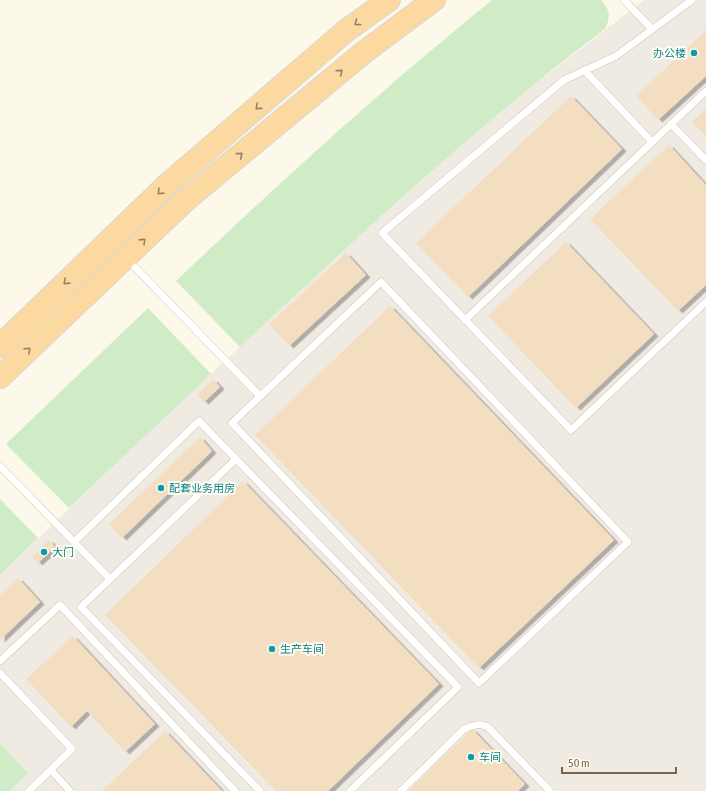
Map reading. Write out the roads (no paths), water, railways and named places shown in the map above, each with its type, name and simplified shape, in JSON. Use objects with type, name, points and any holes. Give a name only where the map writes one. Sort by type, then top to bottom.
[{"type":"highway","points":[[0,346],[169,182],[347,30],[389,0]]},
{"type":"highway","points":[[0,377],[187,199],[363,53],[434,0]]},
{"type":"lane","points":[[624,0],[652,29]]},
{"type":"lane","points":[[692,0],[616,56],[564,80],[382,233],[571,430],[706,302]]},
{"type":"lane","points":[[584,70],[652,142]]},
{"type":"lane","points":[[465,320],[706,91]]},
{"type":"lane","points":[[671,124],[706,160]]},
{"type":"lane","points":[[126,257],[260,396]]},
{"type":"lane","points":[[381,282],[628,542],[479,682],[232,423],[260,396],[381,282]]},
{"type":"lane","points":[[74,542],[200,421],[458,687],[350,791]]},
{"type":"lane","points":[[236,459],[81,607],[260,791]]},
{"type":"lane","points":[[0,466],[110,579]]},
{"type":"lane","points":[[0,661],[60,605],[235,791]]},
{"type":"lane","points":[[0,673],[72,750],[29,791]]},
{"type":"lane","points":[[401,791],[464,729],[475,725],[486,726],[546,790]]},
{"type":"lane","points":[[51,770],[70,791]]},
{"type":"place","name":"办公楼","points":[[694,53]]},
{"type":"place","name":"配套业务用房","points":[[161,488]]},
{"type":"place","name":"大门","points":[[44,552]]},
{"type":"place","name":"生产车间","points":[[272,649]]},
{"type":"place","name":"车间","points":[[471,757]]}]
